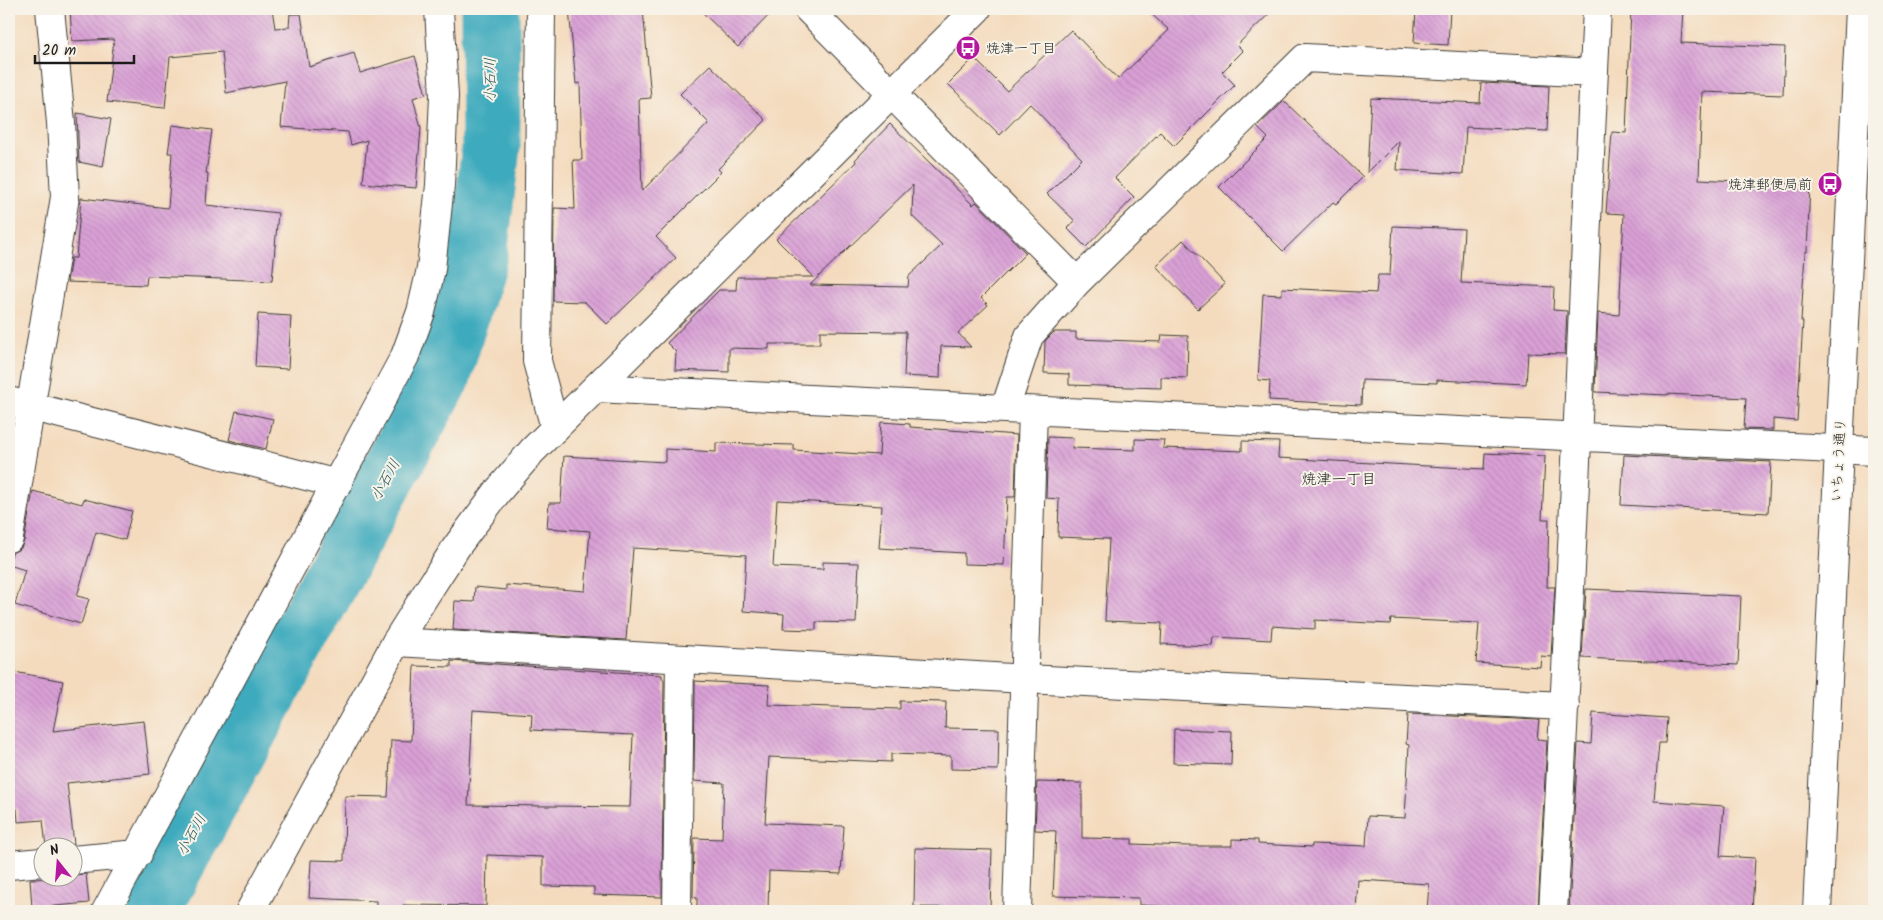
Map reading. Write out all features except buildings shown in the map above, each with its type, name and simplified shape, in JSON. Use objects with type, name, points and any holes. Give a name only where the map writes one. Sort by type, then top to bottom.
[{"type":"street","points":[[9,538],[20,404],[65,197],[61,124],[50,9]]},
{"type":"street","points":[[106,911],[338,484],[405,356],[421,312],[430,269],[440,185],[444,96],[439,9]]},
{"type":"street","points":[[541,9],[537,361],[555,428]]},
{"type":"street","points":[[808,9],[1077,282]]},
{"type":"street","points":[[250,911],[396,642],[457,546],[498,491],[532,451],[977,9]]},
{"type":"street","points":[[1553,911],[1566,706],[1576,437],[1597,9]]},
{"type":"street","name":"いちょう通り","points":[[1816,911],[1860,9]]},
{"type":"street","points":[[1005,409],[1029,336],[1077,282],[1305,58],[1594,72]]},
{"type":"street","points":[[596,388],[1874,451]]},
{"type":"street","points":[[20,404],[338,484]]},
{"type":"street","points":[[1017,911],[1026,679],[1033,411]]},
{"type":"street","points":[[396,642],[1026,679],[1566,706]]},
{"type":"street","points":[[676,911],[680,659]]},
{"type":"street","points":[[82,859],[138,854]]},
{"type":"street","points":[[9,865],[32,863]]},
{"type":"waterway","name":"小石川","points":[[150,911],[442,375],[478,254],[491,147],[490,9]]},
{"type":"place","name":"焼津一丁目","points":[[968,48]]},
{"type":"place","name":"焼津郵便局前","points":[[1830,184]]},
{"type":"district","name":"焼津一丁目","points":[[1339,479]]}]
